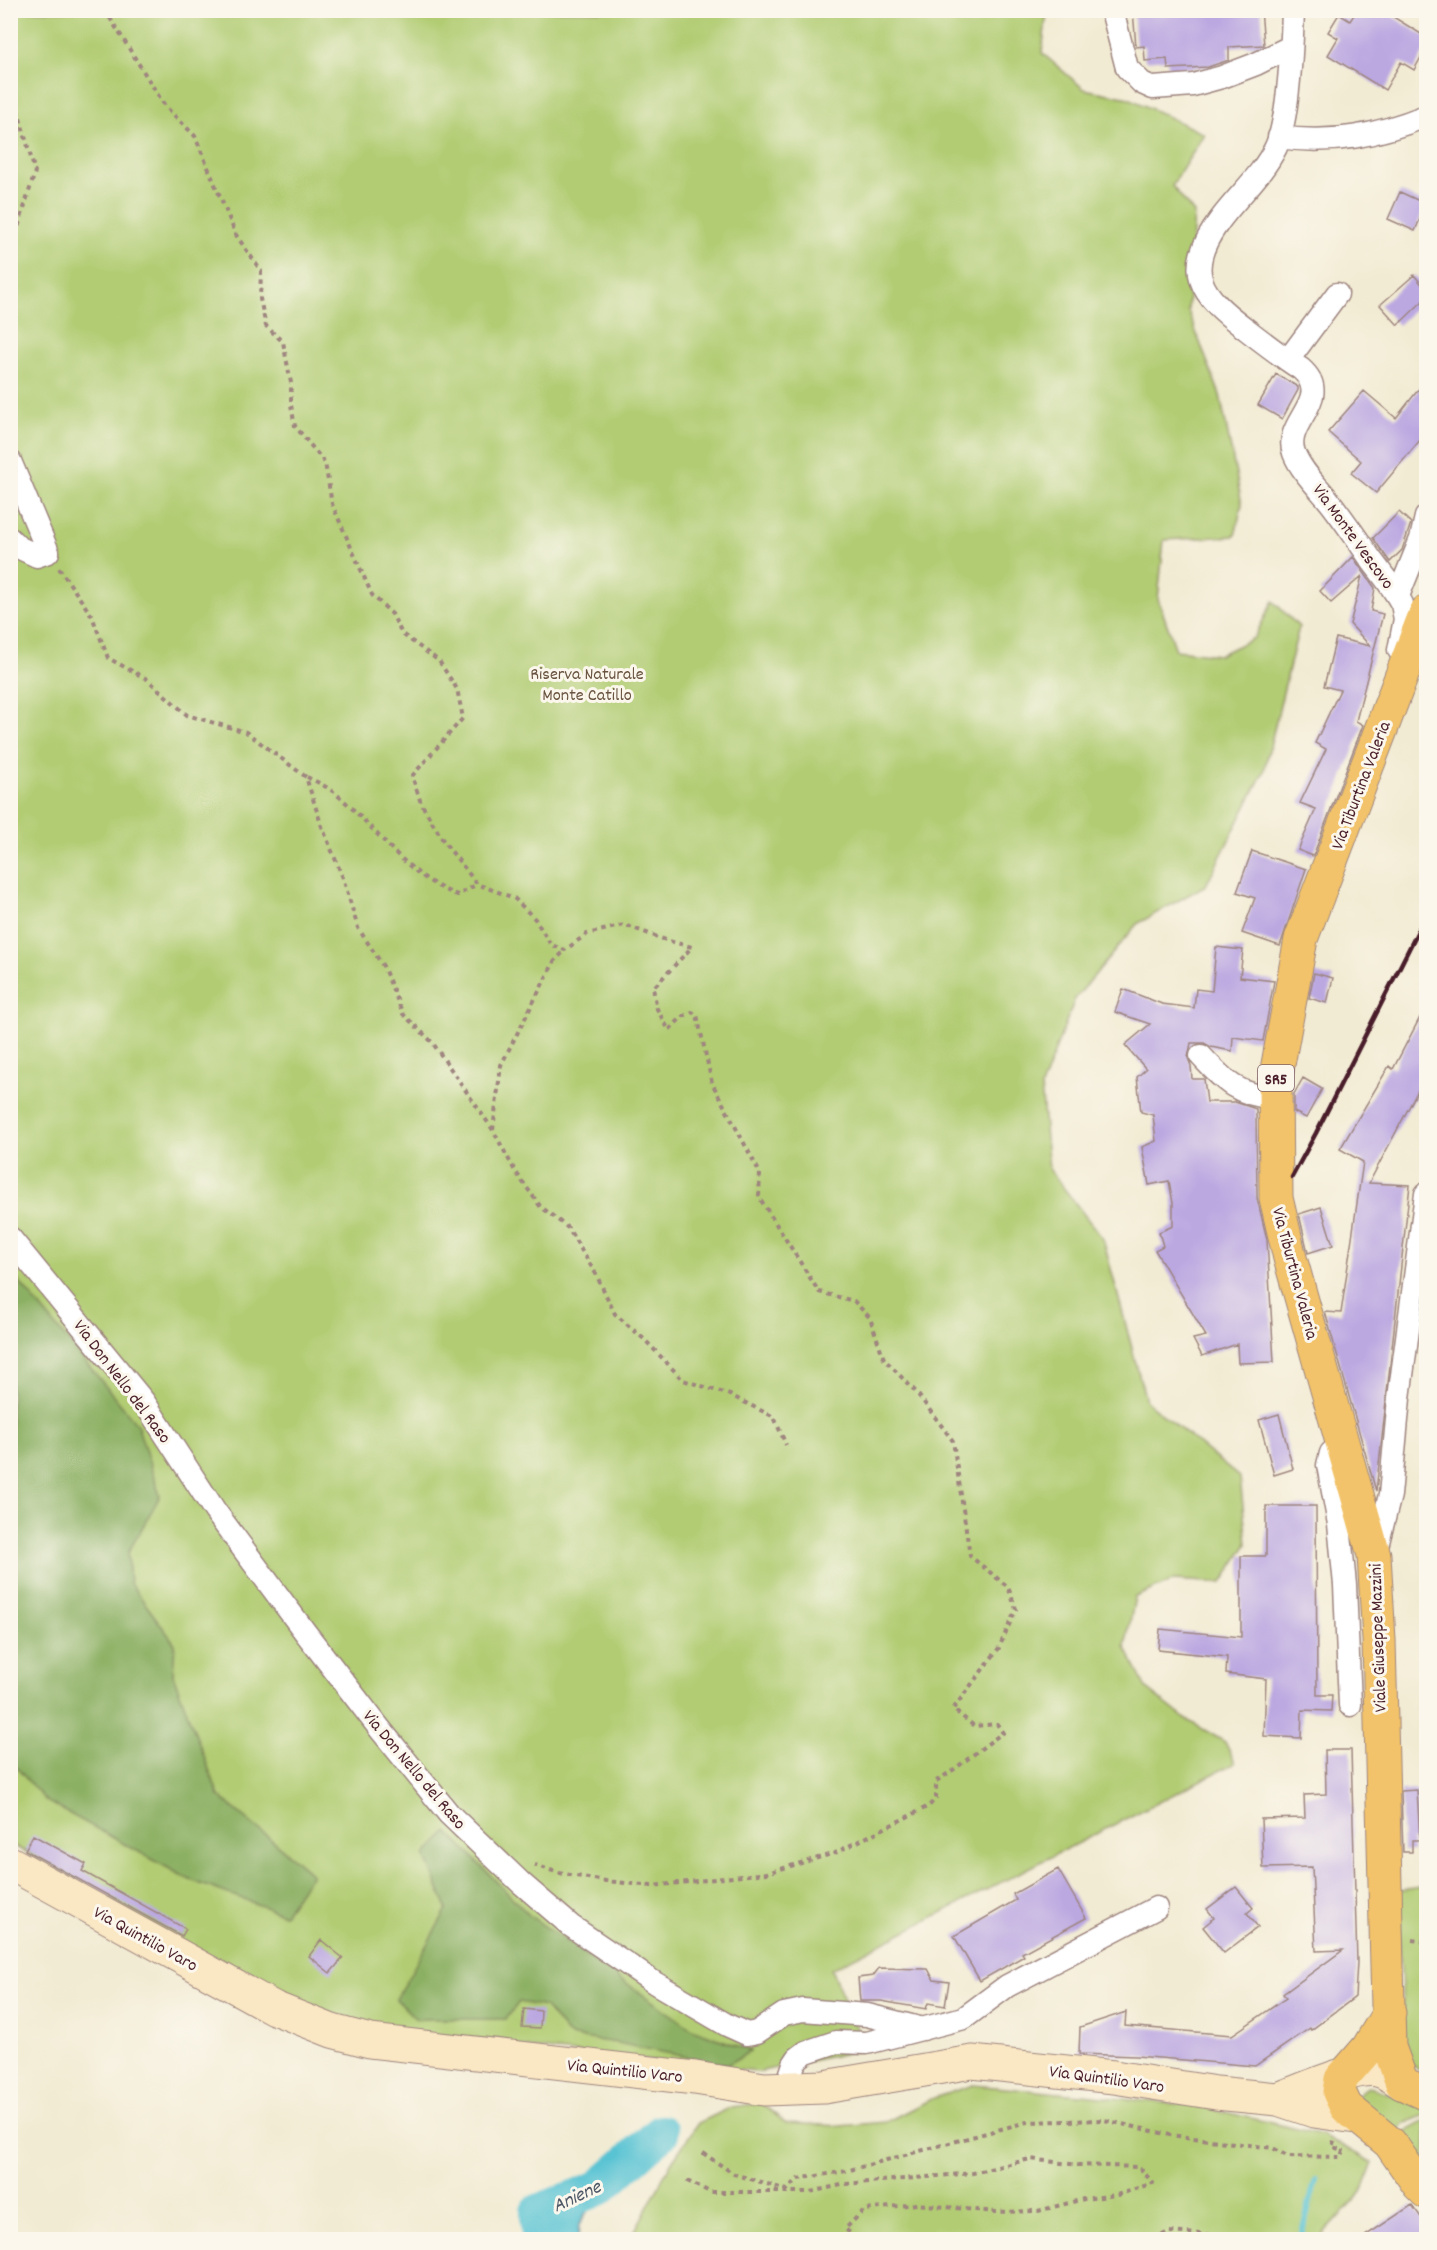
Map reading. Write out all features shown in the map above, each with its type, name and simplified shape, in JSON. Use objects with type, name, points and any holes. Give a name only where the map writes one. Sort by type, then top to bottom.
[{"type":"main road","name":"Via Tiburtina Valeria","points":[[1374,1555],[1344,1442],[1290,1258],[1276,1198],[1275,1081],[1301,939],[1426,612]]},
{"type":"main road","name":"Viale Giuseppe Mazzini","points":[[1374,1555],[1379,1640],[1389,2047],[1414,2088]]},
{"type":"main road","name":"Via Quintilio Varo","points":[[10,1863],[256,1999],[312,2024],[346,2035],[406,2046],[695,2078],[764,2089],[824,2087],[972,2062],[1114,2077],[1216,2093],[1278,2098]]},
{"type":"main road","points":[[1349,2116],[1341,2097],[1340,2084],[1344,2075],[1368,2048],[1389,2013]]},
{"type":"main road","points":[[1278,2098],[1353,2072],[1376,2070],[1389,2074],[1414,2088]]},
{"type":"main road","points":[[1278,2098],[1314,2111],[1349,2116],[1378,2132],[1390,2144],[1419,2186],[1426,2192]]},
{"type":"street","points":[[1112,10],[1127,68],[1142,83],[1154,88],[1193,85],[1222,77],[1256,64],[1290,47]]},
{"type":"street","name":"Via Monte Vescovo","points":[[1293,10],[1285,104],[1279,137],[1268,160],[1212,233],[1206,243],[1199,268],[1202,283],[1216,304],[1311,380],[1308,408],[1292,438],[1294,452],[1300,464],[1398,596],[1404,610],[1404,628],[1380,729]]},
{"type":"street","points":[[1279,137],[1305,141],[1348,139],[1371,135],[1426,116]]},
{"type":"street","points":[[1287,360],[1337,294]]},
{"type":"street","points":[[10,461],[48,552],[37,556],[18,547],[10,539]]},
{"type":"street","points":[[1398,596],[1416,552],[1426,517]]},
{"type":"street","points":[[1201,1056],[1218,1075],[1237,1090],[1248,1095],[1275,1098]]},
{"type":"street","name":"Viale Giuseppe Mazzini","points":[[1374,1555],[1389,1495],[1399,1398],[1426,1194]]},
{"type":"street","name":"Via Don Nello del Raso","points":[[10,1238],[144,1402],[215,1511],[380,1729],[449,1814],[571,1926],[655,1983],[727,2025],[747,2034],[757,2032],[784,2014],[803,2010],[867,2015],[923,2029]]},
{"type":"street","points":[[1344,1442],[1331,1453],[1328,1465],[1339,1524],[1345,1585],[1350,1705]]},
{"type":"street","points":[[786,2088],[794,2064],[806,2052],[836,2042],[867,2043],[964,2018],[1007,1986],[1156,1908]]},
{"type":"path","points":[[105,10],[165,106],[195,136],[236,235],[261,271],[260,299],[266,326],[283,342],[291,383],[291,405],[295,426],[325,463],[332,504],[372,595],[392,614],[402,634],[439,661],[457,689],[463,718],[412,776],[421,803],[444,842],[477,884],[514,898],[535,919],[551,945],[565,950]]},
{"type":"path","points":[[10,104],[18,111],[35,172],[10,254]]},
{"type":"path","points":[[48,552],[92,616],[108,658],[147,680],[187,715],[246,732],[306,777],[330,789],[406,862],[442,890],[458,895],[477,884]]},
{"type":"path","points":[[306,777],[321,824],[343,878],[358,928],[383,966],[403,1014],[432,1042],[493,1130],[515,1171],[540,1206],[568,1227],[596,1274],[615,1314],[644,1339],[683,1380],[730,1395],[774,1417],[786,1445]]},
{"type":"path","points":[[493,1130],[501,1065],[554,962],[565,950],[587,934],[624,925],[692,947],[653,988],[657,1010],[669,1030],[682,1017],[692,1012],[697,1015],[712,1083],[760,1173],[759,1197],[819,1292],[854,1301],[870,1318],[884,1359],[916,1392],[953,1441],[970,1556],[1008,1587],[1016,1609],[999,1648],[953,1709],[974,1725],[997,1724],[1003,1733],[975,1751],[959,1767],[936,1780],[936,1798],[929,1806],[835,1853],[767,1873],[652,1886],[559,1873],[532,1864]]},
{"type":"path","points":[[787,2190],[798,2179],[846,2170],[1027,2122],[1104,2120],[1170,2135],[1273,2148],[1287,2156],[1341,2157],[1343,2150],[1332,2147],[1349,2116]]},
{"type":"path","points":[[703,2152],[734,2174],[787,2190]]},
{"type":"path","points":[[687,2181],[710,2192],[787,2190],[810,2192],[846,2184],[973,2173],[1030,2159],[1139,2167],[1153,2184],[1117,2195],[1084,2199],[1038,2211],[995,2212],[917,2204],[864,2210],[845,2229],[860,2240]]},
{"type":"path","points":[[1154,2240],[1168,2232],[1215,2235]]},
{"type":"green space","name":"Riserva Naturale Monte Catillo","points":[[11,11],[1047,11],[1042,53],[1084,89],[1129,98],[1204,134],[1172,186],[1194,213],[1188,311],[1220,395],[1242,504],[1235,536],[1164,540],[1158,599],[1176,650],[1219,655],[1254,638],[1273,601],[1299,627],[1264,771],[1206,885],[1137,924],[1075,999],[1041,1087],[1049,1169],[1103,1239],[1146,1401],[1240,1478],[1247,1544],[1222,1583],[1174,1580],[1135,1597],[1125,1647],[1146,1688],[1184,1718],[1225,1742],[1235,1763],[831,1969],[866,2049],[757,2072],[450,2040],[344,2021],[207,1957],[11,1844]]},
{"type":"green space","points":[[11,1272],[137,1424],[160,1496],[128,1553],[130,1583],[175,1644],[173,1675],[219,1796],[312,1874],[284,1914],[190,1880],[46,1801],[14,1765],[10,1734]]},
{"type":"green space","points":[[448,1832],[530,1916],[692,2029],[751,2051],[727,2065],[569,2036],[545,2007],[519,2002],[506,2019],[416,2019],[396,1999],[447,1909],[425,1855]]},
{"type":"green space","points":[[1426,1886],[1426,2075],[1408,2062],[1405,2054],[1397,1891]]},
{"type":"green space","points":[[973,2085],[1199,2106],[1323,2135],[1373,2163],[1362,2192],[1318,2239],[630,2240],[671,2163],[698,2123],[732,2107],[761,2103],[786,2123],[840,2126],[886,2122],[931,2099]]},
{"type":"green space","points":[[1367,2087],[1426,2106],[1426,2115],[1404,2124],[1396,2134],[1358,2097]]},
{"type":"green space","points":[[1426,2120],[1426,2178],[1402,2137],[1407,2130]]},
{"type":"water","name":"Aniene","points":[[560,2185],[599,2188],[596,2198],[579,2224],[578,2239],[524,2239],[531,2204]]},
{"type":"building","points":[[1133,10],[1261,10],[1264,45],[1229,47],[1229,60],[1208,67],[1168,69],[1167,59],[1145,61],[1144,46],[1136,47]]},
{"type":"building","points":[[1357,10],[1382,10],[1426,37],[1426,48],[1414,70],[1401,62],[1385,90],[1328,55],[1338,38],[1328,32],[1339,14],[1350,21]]},
{"type":"building","points":[[1400,192],[1426,204],[1415,231],[1388,219]]},
{"type":"building","points":[[1414,275],[1426,289],[1426,298],[1398,325],[1380,305]]},
{"type":"building","points":[[1276,374],[1298,387],[1282,419],[1258,405]]},
{"type":"building","points":[[1426,380],[1426,433],[1376,493],[1351,473],[1361,461],[1328,432],[1364,391],[1396,418]]},
{"type":"building","points":[[1399,512],[1411,523],[1402,550],[1390,562],[1373,538]]},
{"type":"building","points":[[1353,557],[1375,588],[1371,611],[1383,614],[1356,721],[1363,725],[1313,856],[1298,850],[1316,809],[1300,803],[1326,749],[1315,743],[1340,690],[1324,686],[1336,638],[1370,646],[1350,624],[1362,576],[1331,603],[1320,591]]},
{"type":"building","points":[[1252,851],[1306,869],[1280,946],[1242,933],[1255,898],[1237,892]]},
{"type":"building","points":[[1216,947],[1243,950],[1240,977],[1274,981],[1263,1041],[1233,1037],[1232,1051],[1211,1047],[1204,1043],[1191,1043],[1188,1058],[1192,1079],[1204,1079],[1207,1102],[1235,1102],[1256,1109],[1257,1198],[1267,1240],[1274,1362],[1238,1363],[1237,1344],[1202,1356],[1193,1339],[1206,1336],[1155,1250],[1163,1246],[1159,1232],[1173,1226],[1173,1203],[1169,1181],[1149,1185],[1142,1147],[1156,1141],[1153,1115],[1141,1112],[1137,1077],[1146,1069],[1125,1045],[1150,1024],[1115,1012],[1123,989],[1162,1004],[1194,1008],[1196,989],[1212,991]]},
{"type":"building","points":[[1314,973],[1333,978],[1327,1003],[1309,998]]},
{"type":"building","points":[[1426,1006],[1426,1075],[1369,1183],[1410,1185],[1376,1491],[1325,1312],[1341,1313],[1363,1162],[1340,1149],[1389,1066],[1393,1069]]},
{"type":"building","points":[[1303,1078],[1322,1089],[1306,1118],[1294,1112],[1294,1094]]},
{"type":"building","points":[[1321,1207],[1333,1245],[1308,1253],[1299,1214]]},
{"type":"building","points":[[1279,1414],[1293,1469],[1274,1475],[1259,1420]]},
{"type":"building","points":[[1266,1506],[1316,1506],[1317,1695],[1332,1695],[1331,1711],[1302,1710],[1301,1738],[1264,1736],[1266,1679],[1226,1674],[1227,1657],[1158,1650],[1160,1629],[1241,1637],[1241,1556],[1266,1556]]},
{"type":"building","points":[[1325,1750],[1351,1750],[1357,1962],[1355,1997],[1311,2030],[1310,2028],[1255,2066],[1136,2056],[1079,2054],[1080,2027],[1126,2012],[1125,2026],[1232,2035],[1286,1998],[1283,1994],[1343,1950],[1316,1951],[1312,1867],[1263,1868],[1261,1819],[1305,1818],[1304,1795],[1326,1794]]},
{"type":"building","points":[[1417,1790],[1420,1840],[1412,1840],[1412,1852],[1403,1852],[1401,1791]]},
{"type":"building","points":[[33,1835],[86,1864],[82,1871],[186,1929],[182,1936],[25,1850]]},
{"type":"building","points":[[1058,1869],[1086,1918],[1022,1953],[1024,1956],[980,1981],[954,1936],[1016,1900],[1013,1894]]},
{"type":"building","points":[[1236,1887],[1253,1908],[1247,1913],[1258,1927],[1224,1953],[1203,1927],[1214,1918],[1207,1909]]},
{"type":"building","points":[[321,1940],[343,1958],[330,1973],[309,1956]]},
{"type":"building","points":[[879,1968],[928,1969],[934,1980],[949,1982],[945,2006],[928,2003],[926,2009],[881,2001],[860,2001],[858,1978],[873,1976]]},
{"type":"building","points":[[524,2009],[541,2011],[540,2028],[522,2027]]},
{"type":"building","points":[[1412,2205],[1426,2224],[1426,2240],[1359,2240]]},
{"type":"waterway","name":"Aniene","points":[[539,2240],[538,2212],[599,2188],[661,2133]]},
{"type":"waterway","points":[[1300,2240],[1316,2179]]},
{"type":"railway","points":[[1292,1177],[1426,915]]}]
